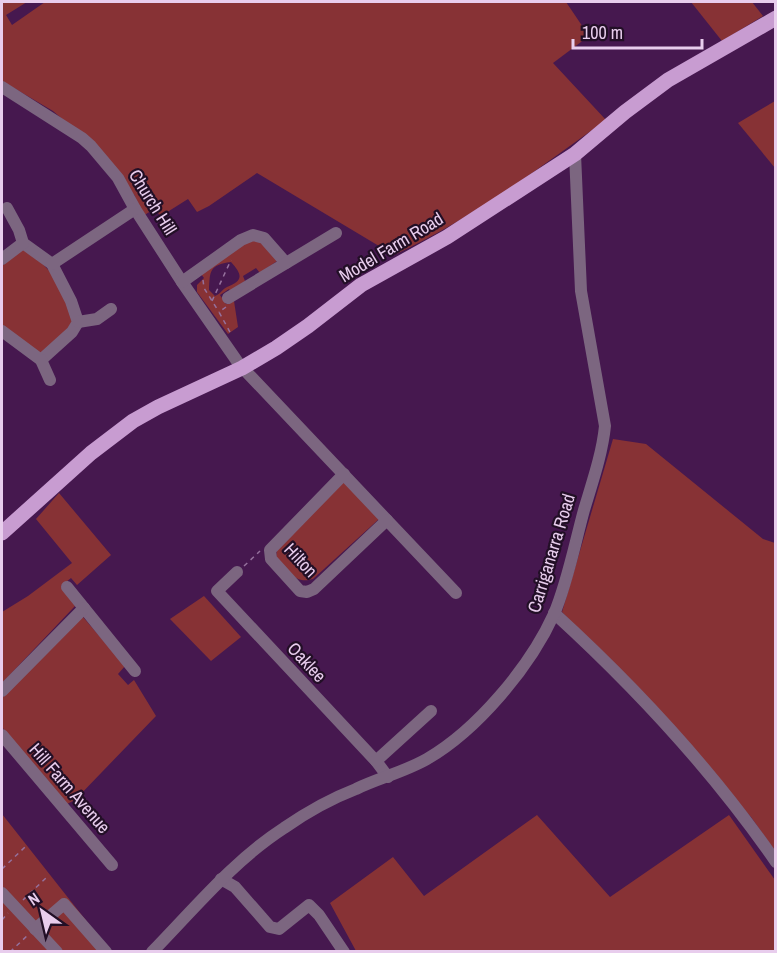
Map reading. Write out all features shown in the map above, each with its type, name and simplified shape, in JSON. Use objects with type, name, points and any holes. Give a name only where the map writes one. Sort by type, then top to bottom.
[{"type":"main road","name":"Model Farm Road","points":[[2,533],[91,453],[133,421],[242,368],[294,336],[361,285],[447,237],[575,154],[668,80],[776,18]]},
{"type":"street","name":"Church Hill","points":[[2,87],[91,146],[118,178],[182,282],[242,368]]},
{"type":"street","name":"Carriganarra Road","points":[[152,951],[221,879],[281,830],[310,811],[427,759],[461,734],[501,694],[541,639],[554,613],[599,455],[605,426],[581,291],[575,154]]},
{"type":"street","points":[[7,208],[23,243],[52,264],[71,301],[78,322],[72,332],[41,360]]},
{"type":"street","points":[[52,264],[135,209]]},
{"type":"street","points":[[228,302],[336,233]]},
{"type":"street","points":[[182,282],[230,248],[253,235],[264,238],[286,263]]},
{"type":"street","points":[[2,259],[23,243]]},
{"type":"street","points":[[78,322],[97,319],[111,309]]},
{"type":"street","points":[[2,332],[41,360],[50,380]]},
{"type":"street","points":[[242,368],[456,593]]},
{"type":"street","name":"Hilton","points":[[344,474],[270,550],[271,559],[300,591],[307,592],[314,589],[387,520]]},
{"type":"street","name":"Oaklee","points":[[237,572],[217,591],[376,761],[388,777]]},
{"type":"street","points":[[67,587],[135,671]]},
{"type":"street","points":[[2,691],[84,608]]},
{"type":"street","points":[[554,613],[636,694],[684,746],[748,823],[776,862]]},
{"type":"street","points":[[376,761],[431,711]]},
{"type":"street","name":"Hill Farm Avenue","points":[[2,735],[112,865]]},
{"type":"street","points":[[221,879],[235,886],[270,927],[279,929],[309,905],[319,915],[344,951]]},
{"type":"street","points":[[2,893],[57,951]]},
{"type":"street","points":[[35,929],[64,904],[106,951]]},
{"type":"path","points":[[212,301],[231,262],[233,254],[230,248]]},
{"type":"path","points":[[198,272],[204,288],[231,333],[223,340]]},
{"type":"path","points":[[219,312],[228,302]]},
{"type":"path","points":[[237,572],[259,551],[272,546]]},
{"type":"path","points":[[2,869],[25,847]]},
{"type":"path","points":[[2,920],[48,876]]},
{"type":"path","points":[[10,951],[35,929]]},
{"type":"shaded area","points":[[2,2],[27,2],[6,15],[12,25],[45,2],[566,2],[589,36],[553,63],[606,120],[477,209],[394,255],[257,173],[197,212],[188,199],[161,216],[154,209],[143,216],[136,207],[135,196],[95,147],[53,111],[2,81]]},
{"type":"shaded area","points":[[691,2],[752,2],[763,16],[722,41]]},
{"type":"shaded area","points":[[775,101],[775,168],[738,123]]},
{"type":"shaded area","points":[[249,240],[257,240],[276,254],[277,261],[260,273],[256,268],[243,276],[245,281],[220,295],[226,304],[234,301],[238,327],[228,334],[197,292],[197,285],[204,278],[201,274]],"holes":[[[231,262],[240,277],[238,280],[215,296],[209,290],[212,270],[218,265]]]},
{"type":"shaded area","points":[[23,249],[29,250],[63,285],[75,318],[66,334],[44,354],[38,353],[2,326],[2,267],[5,262]]},
{"type":"shaded area","points":[[613,439],[646,444],[763,539],[775,543],[775,851],[751,817],[562,612]]},
{"type":"shaded area","points":[[344,482],[379,519],[313,579],[301,580],[288,572],[276,558],[277,548]]},
{"type":"shaded area","points":[[59,493],[111,555],[77,585],[71,578],[61,586],[75,606],[2,683],[2,612],[28,596],[72,563],[36,519]]},
{"type":"shaded area","points":[[204,596],[241,637],[211,661],[170,619]]},
{"type":"shaded area","points":[[83,617],[125,666],[118,674],[128,685],[134,680],[156,716],[75,800],[67,804],[63,803],[2,727],[2,698],[77,620]]},
{"type":"shaded area","points":[[2,814],[103,942],[111,951],[2,951]]},
{"type":"shaded area","points":[[537,815],[610,897],[729,815],[775,880],[775,951],[356,951],[330,903],[393,857],[424,896]]}]
